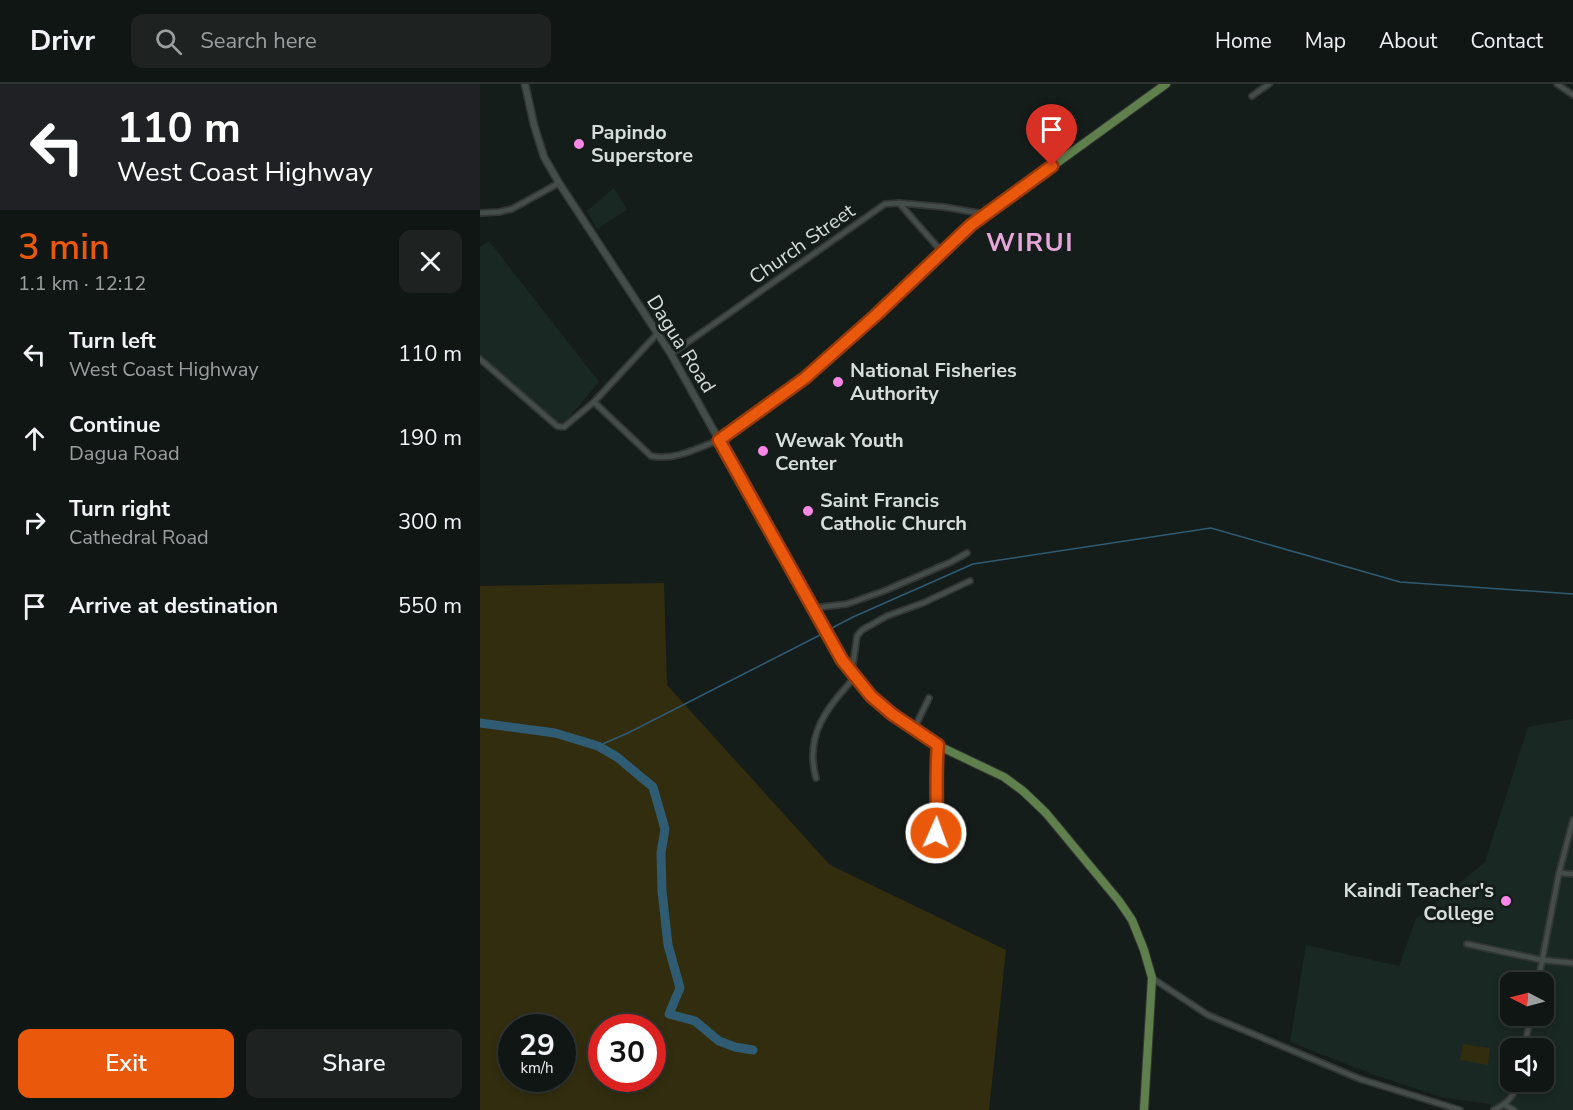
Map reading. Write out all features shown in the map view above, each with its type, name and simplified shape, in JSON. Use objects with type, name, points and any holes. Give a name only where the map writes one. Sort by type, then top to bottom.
[{"type":"main road","points":[[719,440],[805,378],[971,225],[1166,84]]},
{"type":"main road","name":"Dagua Road","points":[[719,440],[833,645],[871,696],[914,730],[938,745],[1004,777],[1023,791],[1046,813],[1132,920],[1152,978],[1144,1110]]},
{"type":"street","name":"Dagua Road","points":[[525,84],[544,157],[671,354],[719,440]]},
{"type":"street","points":[[1252,96],[1269,84]]},
{"type":"street","points":[[1557,84],[1573,95]]},
{"type":"street","points":[[480,213],[512,209],[559,183]]},
{"type":"street","points":[[899,203],[986,214]]},
{"type":"street","points":[[899,203],[942,252]]},
{"type":"street","name":"Church Street","points":[[671,354],[885,204],[899,203]]},
{"type":"street","points":[[480,359],[557,426],[564,427],[594,402],[657,334]]},
{"type":"street","points":[[594,402],[651,456],[660,458],[674,456],[719,440]]},
{"type":"street","points":[[813,608],[847,604],[884,591],[967,553]]},
{"type":"street","points":[[816,778],[813,766],[814,738],[821,719],[854,675],[857,636],[862,630],[887,616],[923,603],[970,581]]},
{"type":"street","points":[[914,730],[929,698]]},
{"type":"street","points":[[936,833],[935,766],[938,745]]},
{"type":"street","points":[[1540,972],[1558,873],[1573,820]]},
{"type":"street","points":[[1558,873],[1573,874]]},
{"type":"street","points":[[1467,944],[1542,960],[1573,963]]},
{"type":"street","points":[[1152,978],[1208,1015],[1360,1078],[1460,1110]]},
{"type":"street","points":[[1494,1110],[1505,1105],[1515,1092]]},
{"type":"street","points":[[1505,1105],[1514,1110]]},
{"type":"shaded area","points":[[614,188],[627,210],[597,229],[587,211]]},
{"type":"shaded area","points":[[489,241],[599,382],[566,421],[555,421],[480,356],[480,247]]},
{"type":"shaded area","points":[[664,583],[667,685],[830,865],[1006,950],[989,1110],[480,1110],[480,586]]},
{"type":"shaded area","name":"Kaindi Teacher's College","points":[[1573,719],[1573,1110],[1493,1110],[1490,1104],[1445,1098],[1372,1074],[1290,1042],[1306,945],[1399,966],[1416,919],[1485,862],[1528,727]]},
{"type":"shaded area","points":[[1463,1044],[1490,1048],[1488,1065],[1460,1060]]},
{"type":"waterway","points":[[828,630],[973,564],[1211,528],[1400,582],[1573,594]]},
{"type":"waterway","points":[[598,746],[824,633]]},
{"type":"waterway","points":[[480,723],[555,733],[598,746],[617,757],[653,787],[665,829],[661,853],[662,891],[668,945],[680,988],[669,1014],[695,1021],[719,1041],[753,1050]]},
{"type":"place","name":"Papindo Superstore","points":[[579,144]]},
{"type":"place","name":"National Fisheries Authority","points":[[838,382]]},
{"type":"place","name":"Wewak Youth Center","points":[[763,451]]},
{"type":"place","name":"Saint Francis Catholic Church","points":[[808,511]]},
{"type":"place","name":"Kaindi Teacher's College","points":[[1506,901]]},
{"type":"district","name":"WIRUI","points":[[1030,242]]},
{"type":"route","points":[[936,833],[935,766],[938,745],[892,714],[871,696],[842,660],[719,440],[805,378],[971,225],[1052,166]]}]
